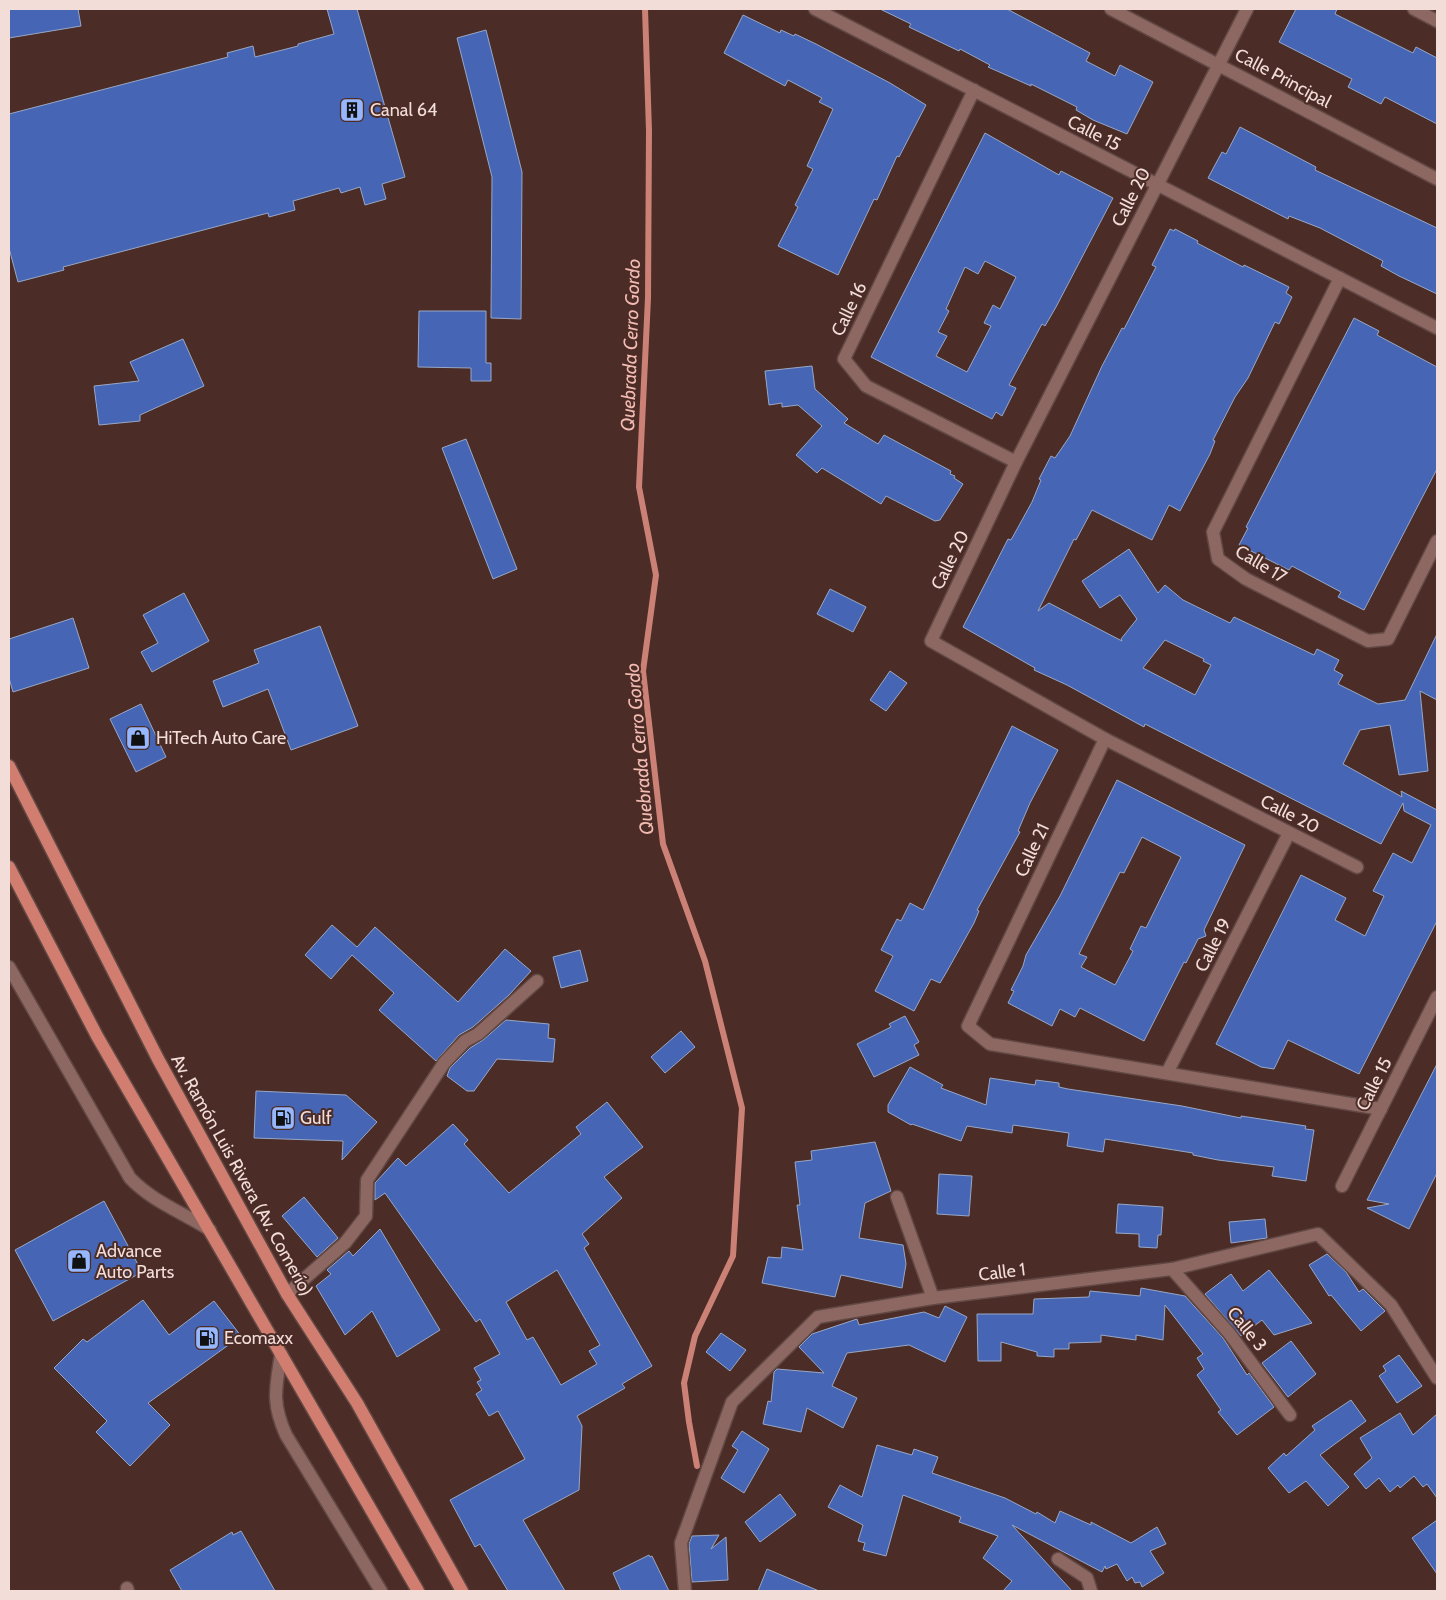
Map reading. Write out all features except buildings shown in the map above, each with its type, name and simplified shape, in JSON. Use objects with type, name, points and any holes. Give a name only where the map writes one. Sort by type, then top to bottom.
[{"type":"main road","name":"Av. Ramón Luis Rivera (Av. Comerío)","points":[[9,766],[158,1059],[287,1294],[357,1403],[462,1591]]},
{"type":"main road","points":[[9,867],[96,1036],[418,1591]]},
{"type":"street","name":"Calle 15","points":[[815,9],[1437,328]]},
{"type":"street","name":"Calle Principal","points":[[1112,9],[1437,179]]},
{"type":"street","points":[[1220,64],[1247,9]]},
{"type":"street","points":[[1414,9],[1437,21]]},
{"type":"street","name":"Calle 20","points":[[1220,64],[1016,462],[931,641],[1105,739],[1357,867]]},
{"type":"street","name":"Calle 16","points":[[974,90],[844,359],[866,386],[1016,462]]},
{"type":"street","name":"Calle 17","points":[[1340,278],[1213,532],[1218,559],[1246,579],[1368,641],[1388,639],[1437,541]]},
{"type":"street","name":"Calle 21","points":[[1105,739],[968,1026],[990,1044],[1167,1073]]},
{"type":"street","name":"Calle 19","points":[[1167,1073],[1290,833]]},
{"type":"street","points":[[9,966],[130,1178],[145,1194],[188,1216],[210,1230]]},
{"type":"street","points":[[287,1294],[345,1243],[366,1216],[367,1180],[444,1063],[464,1041],[478,1034],[537,980]]},
{"type":"street","name":"Calle 15","points":[[1342,1186],[1437,997]]},
{"type":"street","points":[[1167,1073],[1381,1109]]},
{"type":"street","points":[[897,1197],[933,1298]]},
{"type":"street","name":"Calle 1","points":[[686,1591],[681,1543],[732,1402],[818,1317],[933,1298],[1172,1269],[1318,1234],[1391,1305],[1437,1378]]},
{"type":"street","name":"Calle 3","points":[[1172,1269],[1229,1333],[1290,1415]]},
{"type":"street","points":[[281,1354],[275,1396],[277,1415],[286,1435],[382,1591]]},
{"type":"street","points":[[1058,1559],[1087,1578],[1091,1591]]},
{"type":"waterway","name":"Quebrada Cerro Gordo","points":[[645,9],[649,131],[648,298],[639,487],[656,575],[643,671],[663,844],[705,961],[742,1108],[733,1256],[695,1336],[684,1383],[697,1466]]},
{"type":"place","name":"Canal 64","points":[[352,110]]},
{"type":"place","name":"HiTech Auto Care","points":[[138,738]]},
{"type":"place","name":"Gulf","points":[[283,1118]]},
{"type":"place","name":"Advance Auto Parts","points":[[79,1261]]},
{"type":"place","name":"Ecomaxx","points":[[207,1338]]}]
